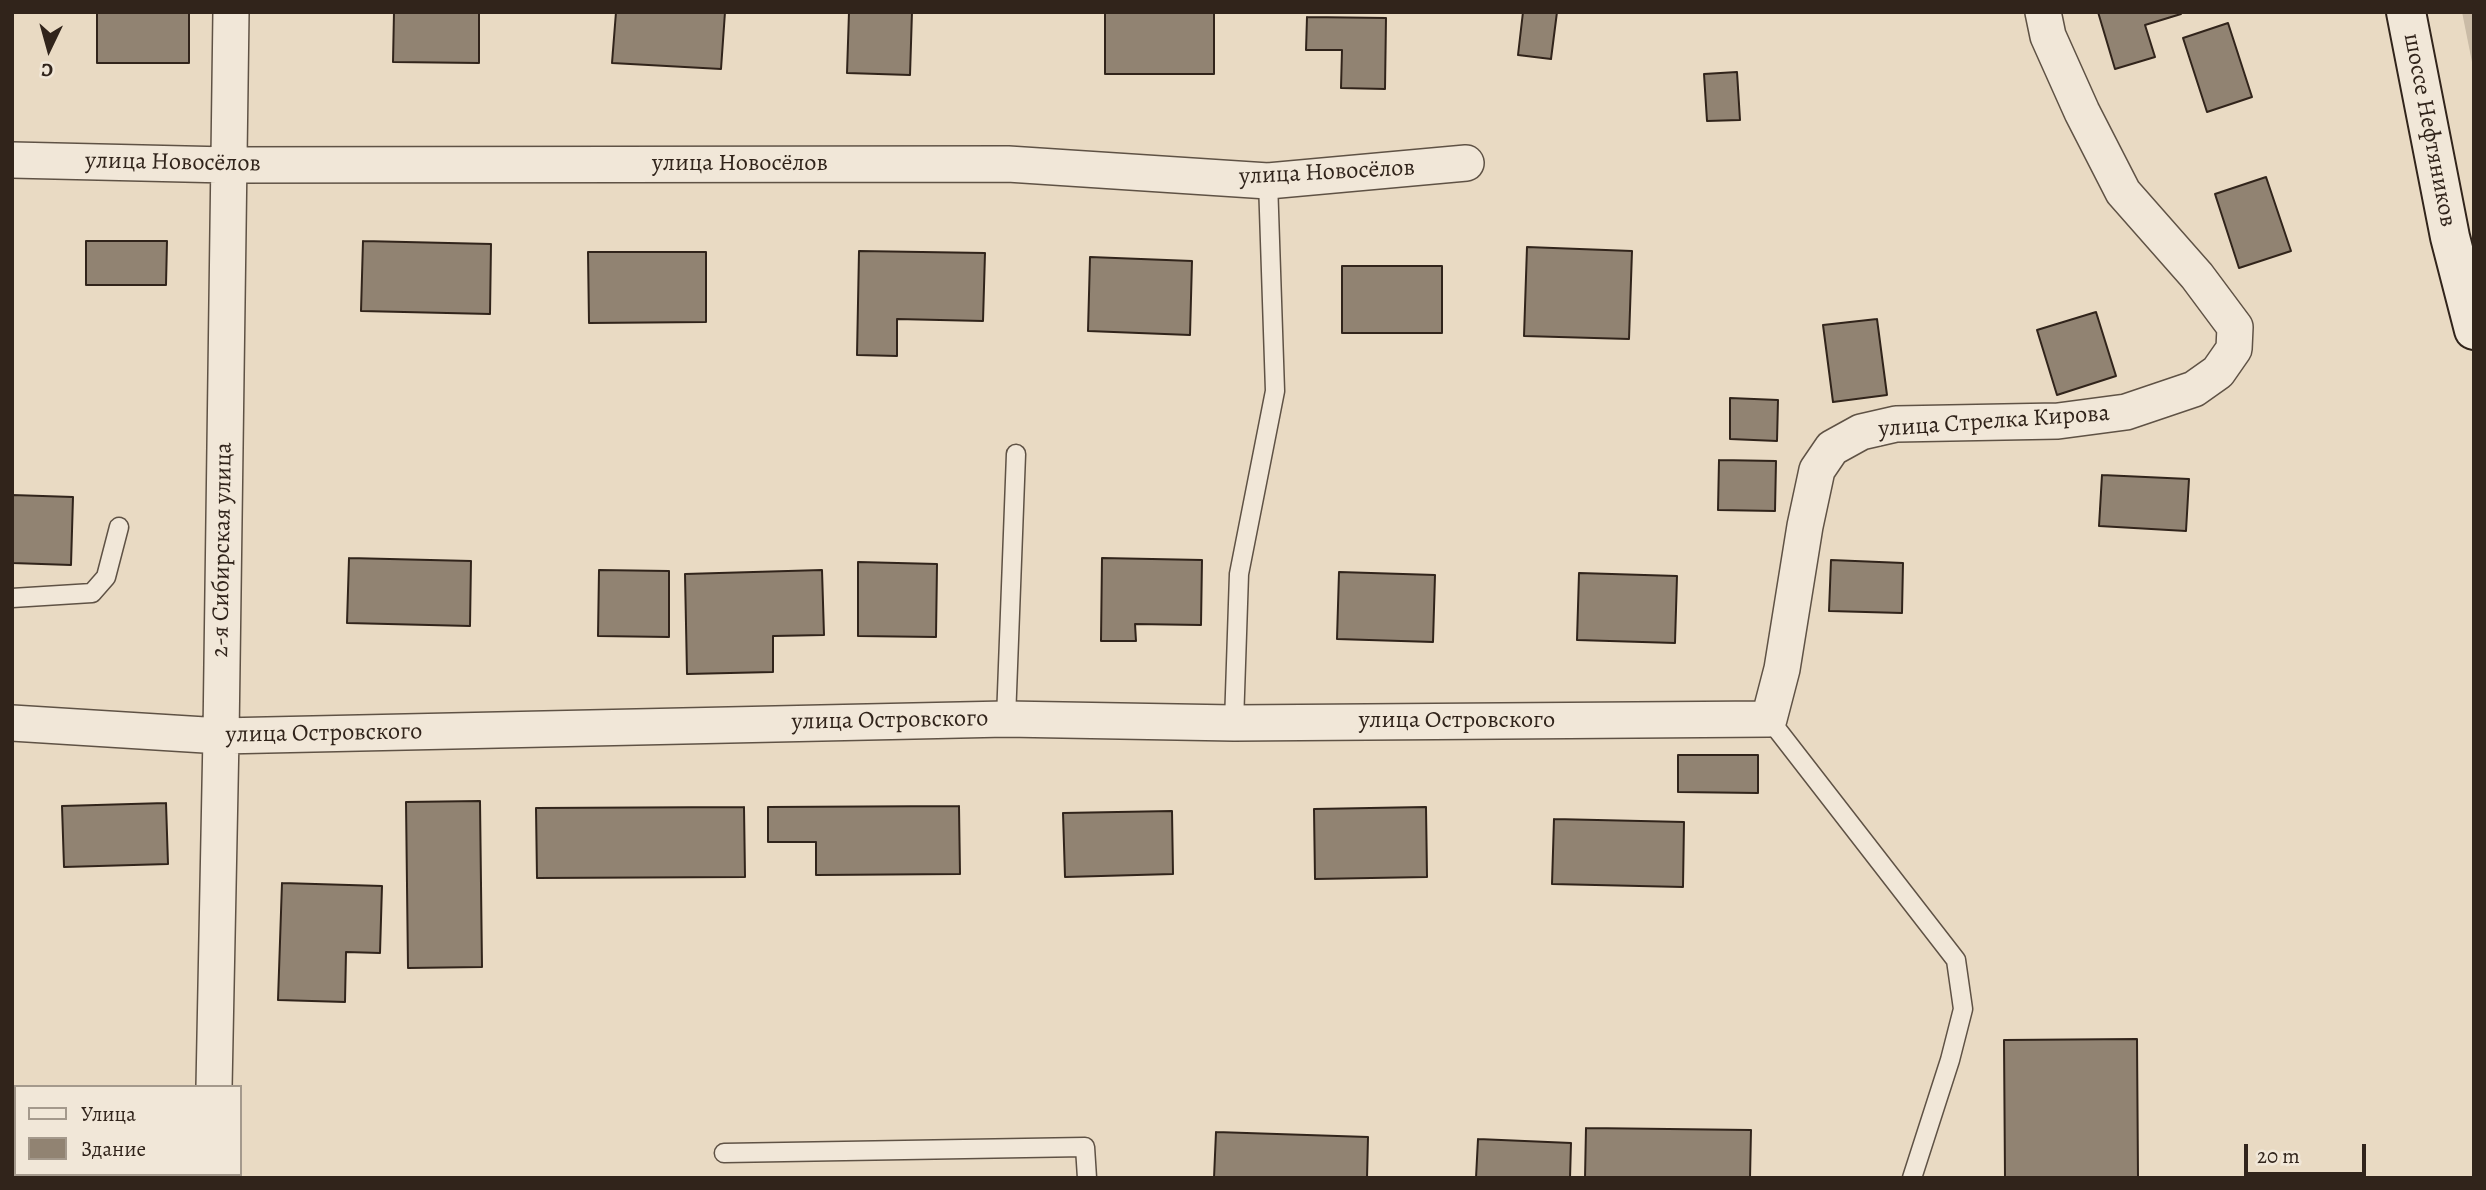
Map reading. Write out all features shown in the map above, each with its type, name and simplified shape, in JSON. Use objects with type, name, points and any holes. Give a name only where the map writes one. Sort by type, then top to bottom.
[{"type":"main road","name":"шоссе Нефтяников","points":[[2406,12],[2451,236],[2474,330]]},
{"type":"street","name":"2-я Сибирская улица","points":[[214,1085],[231,12]]},
{"type":"street","name":"улица Стрелка Кирова","points":[[1769,719],[1782,669],[1805,526],[1817,470],[1832,447],[1861,432],[1896,424],[2058,421],[2126,412],[2194,389],[2218,372],[2234,349],[2235,327],[2197,276],[2123,192],[2082,112],[2048,36],[2043,12]]},
{"type":"street","name":"улица Новосёлов","points":[[12,160],[228,165],[1008,164],[1268,181],[1466,163]]},
{"type":"street","name":"улица Островского","points":[[12,723],[221,736],[1006,719],[1234,723],[1769,719]]},
{"type":"lane","points":[[1234,723],[1239,574],[1275,391],[1268,181]]},
{"type":"lane","points":[[1006,719],[1016,454]]},
{"type":"lane","points":[[12,598],[92,593],[106,577],[119,527]]},
{"type":"lane","points":[[1769,719],[1956,960],[1963,1009],[1950,1060],[1912,1178]]},
{"type":"lane","points":[[724,1153],[1085,1147],[1087,1178]]},
{"type":"shaded area","points":[[2462,12],[2474,12],[2474,72]]},
{"type":"building","points":[[97,12],[189,12],[189,63],[97,63]]},
{"type":"building","points":[[394,12],[479,12],[479,63],[393,62]]},
{"type":"building","points":[[616,12],[725,12],[721,69],[612,63]]},
{"type":"building","points":[[849,12],[912,12],[910,75],[847,73]]},
{"type":"building","points":[[1105,12],[1214,12],[1214,74],[1105,74]]},
{"type":"building","points":[[1523,12],[1557,12],[1551,59],[1518,55]]},
{"type":"building","points":[[2098,12],[2181,14],[2145,25],[2155,57],[2115,69]]},
{"type":"building","points":[[1307,17],[1386,18],[1385,89],[1341,88],[1342,50],[1306,50]]},
{"type":"building","points":[[2228,23],[2252,97],[2207,112],[2183,38]]},
{"type":"building","points":[[1737,72],[1740,120],[1707,121],[1704,74]]},
{"type":"building","points":[[2266,177],[2291,251],[2239,268],[2215,194]]},
{"type":"building","points":[[86,241],[167,241],[166,285],[86,285]]},
{"type":"building","points":[[363,241],[491,244],[490,314],[361,311]]},
{"type":"building","points":[[1527,247],[1632,251],[1629,339],[1524,336]]},
{"type":"building","points":[[859,251],[985,253],[983,321],[897,319],[897,356],[857,355]]},
{"type":"building","points":[[588,252],[706,252],[706,322],[589,323]]},
{"type":"building","points":[[1090,257],[1192,261],[1190,335],[1088,331]]},
{"type":"building","points":[[1342,266],[1442,266],[1442,333],[1342,333]]},
{"type":"building","points":[[2096,312],[2116,376],[2057,395],[2037,330]]},
{"type":"building","points":[[1877,319],[1887,395],[1833,402],[1823,325]]},
{"type":"building","points":[[1730,398],[1778,400],[1777,441],[1730,439]]},
{"type":"building","points":[[1719,460],[1776,461],[1775,511],[1718,510]]},
{"type":"building","points":[[2102,475],[2189,479],[2186,531],[2099,526]]},
{"type":"building","points":[[12,495],[73,497],[71,565],[12,563]]},
{"type":"building","points":[[349,558],[471,561],[470,626],[347,623]]},
{"type":"building","points":[[1102,558],[1202,560],[1201,625],[1135,624],[1136,641],[1101,641]]},
{"type":"building","points":[[1831,560],[1903,563],[1902,613],[1829,611]]},
{"type":"building","points":[[858,562],[937,564],[936,637],[858,636]]},
{"type":"building","points":[[599,570],[669,571],[669,637],[598,636]]},
{"type":"building","points":[[822,570],[824,635],[773,636],[773,672],[687,674],[685,574]]},
{"type":"building","points":[[1339,572],[1435,575],[1433,642],[1337,639]]},
{"type":"building","points":[[1579,573],[1677,576],[1675,643],[1577,640]]},
{"type":"building","points":[[1678,755],[1758,755],[1758,793],[1678,792]]},
{"type":"building","points":[[480,801],[482,967],[408,968],[406,802]]},
{"type":"building","points":[[166,803],[168,864],[64,867],[62,806]]},
{"type":"building","points":[[959,806],[960,874],[816,875],[816,842],[768,842],[768,807]]},
{"type":"building","points":[[744,807],[745,877],[537,878],[536,808]]},
{"type":"building","points":[[1426,807],[1427,877],[1315,879],[1314,809]]},
{"type":"building","points":[[1172,811],[1173,874],[1065,877],[1063,813]]},
{"type":"building","points":[[1554,819],[1684,822],[1683,887],[1552,884]]},
{"type":"building","points":[[282,883],[382,886],[380,953],[346,952],[345,1002],[278,1000]]},
{"type":"building","points":[[2137,1039],[2138,1178],[2005,1178],[2004,1040]]},
{"type":"building","points":[[1586,1128],[1751,1130],[1750,1178],[1585,1178]]},
{"type":"building","points":[[1216,1132],[1368,1137],[1367,1178],[1214,1178]]},
{"type":"building","points":[[1478,1139],[1571,1143],[1570,1178],[1476,1178]]}]
